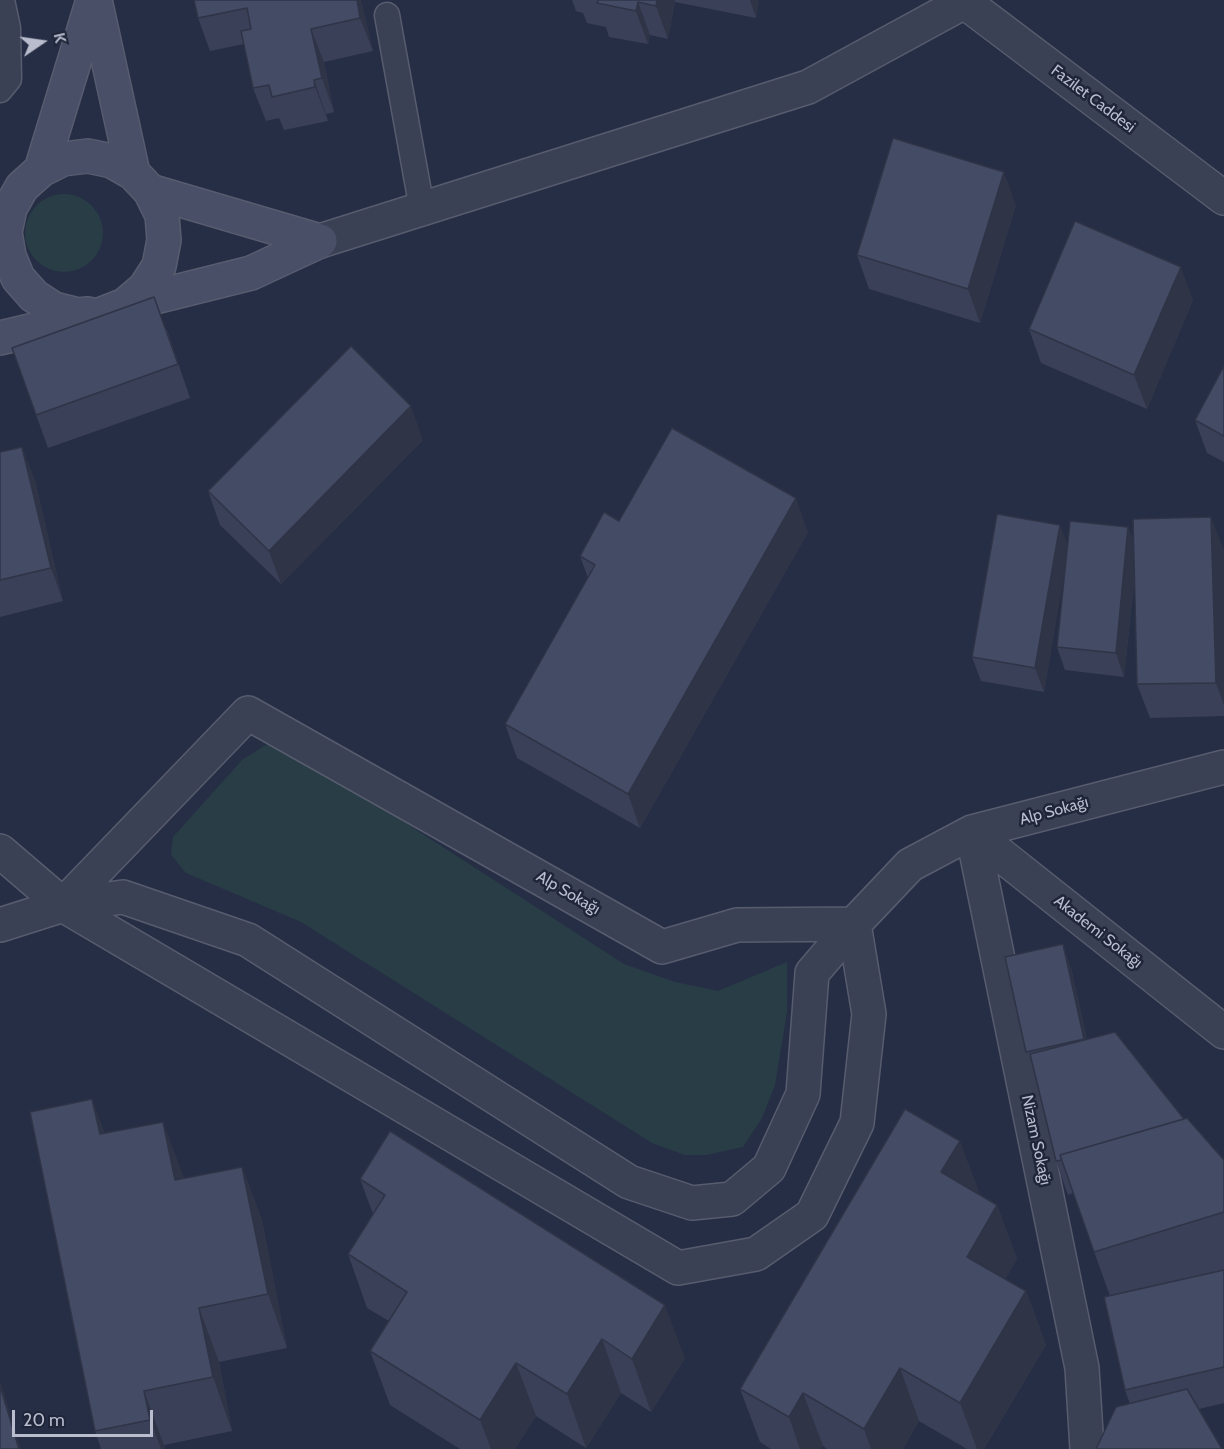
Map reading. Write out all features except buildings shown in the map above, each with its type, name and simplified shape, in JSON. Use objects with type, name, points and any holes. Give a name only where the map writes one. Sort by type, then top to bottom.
[{"type":"street","points":[[41,170],[94,0]]},
{"type":"street","points":[[94,0],[142,182],[162,214],[164,240],[159,266],[146,288],[113,309],[78,315],[54,309],[34,296],[18,278],[9,256],[5,213],[22,187],[41,170],[63,159],[88,156],[112,161],[142,182],[320,241]]},
{"type":"street","points":[[0,338],[251,273],[320,241],[808,87],[963,1]]},
{"type":"street","name":"Fazilet Caddesi","points":[[963,1],[1224,198]]},
{"type":"street","name":"Alp Sokağı","points":[[63,905],[248,713],[662,947],[737,925],[854,924],[910,865],[972,832],[1224,766]]},
{"type":"street","name":"Akademi Sokağı","points":[[972,832],[1224,1032]]},
{"type":"street","name":"Nizam Sokağı","points":[[972,832],[1082,1368],[1087,1449]]},
{"type":"street","points":[[0,851],[63,905],[678,1268],[756,1254],[812,1215],[858,1123],[868,1014],[854,924]]},
{"type":"street","points":[[0,924],[63,905],[123,897],[248,940],[629,1182],[692,1203],[732,1199],[769,1168],[803,1094],[812,973],[854,924]]},
{"type":"lane","points":[[0,90],[9,79],[8,28],[2,0]]},
{"type":"lane","points":[[387,15],[422,209]]},
{"type":"shaded area","points":[[64,194],[79,197],[92,205],[100,218],[103,233],[100,248],[92,261],[79,269],[64,272],[49,269],[36,261],[28,248],[25,233],[28,218],[36,205],[49,197]]},
{"type":"shaded area","points":[[276,743],[367,798],[624,964],[675,982],[718,991],[787,962],[787,1012],[775,1085],[762,1118],[743,1147],[706,1155],[685,1155],[652,1143],[301,922],[186,873],[171,855],[173,837],[242,760],[264,746]]}]
